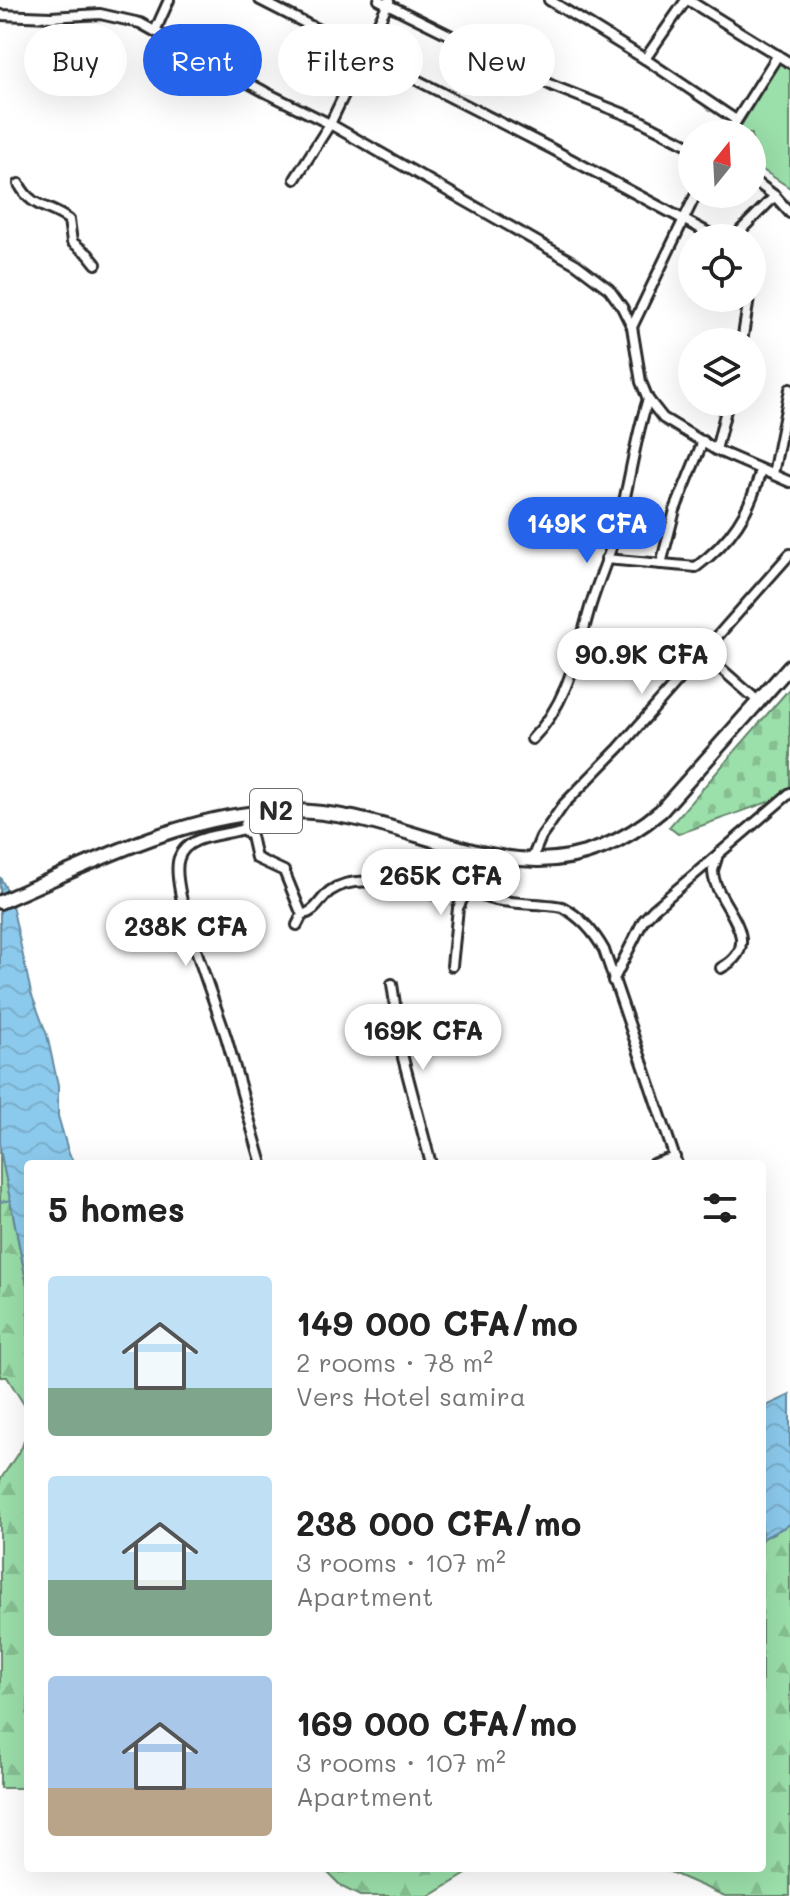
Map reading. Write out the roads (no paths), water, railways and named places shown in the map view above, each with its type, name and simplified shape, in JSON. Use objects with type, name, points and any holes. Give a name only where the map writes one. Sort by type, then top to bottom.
[{"type":"highway","name":"N2","points":[[0,902],[201,821],[250,813],[320,813],[480,852],[531,861],[553,861],[594,852],[640,829],[678,794],[790,666]]},
{"type":"street","points":[[158,24],[169,0]]},
{"type":"street","points":[[260,0],[307,24]]},
{"type":"street","points":[[549,0],[736,120],[778,55]]},
{"type":"street","points":[[645,59],[687,0],[790,63]]},
{"type":"street","points":[[375,24],[385,1],[553,86],[637,119],[678,140]]},
{"type":"street","points":[[0,15],[51,17],[100,14],[125,18],[143,26]]},
{"type":"street","points":[[423,83],[692,224]]},
{"type":"street","points":[[262,90],[330,124],[576,264],[609,289],[632,327],[637,364],[648,399],[663,418],[716,450],[790,482]]},
{"type":"street","points":[[295,179],[330,124],[343,96]]},
{"type":"street","points":[[19,184],[25,195],[37,205],[69,220],[72,242],[96,264]]},
{"type":"street","points":[[766,189],[790,213]]},
{"type":"street","points":[[747,224],[775,196]]},
{"type":"street","points":[[632,327],[689,208]]},
{"type":"street","points":[[773,474],[790,389]]},
{"type":"street","points":[[532,739],[549,720],[569,681],[615,536],[637,432],[648,399]]},
{"type":"street","points":[[716,450],[724,416]]},
{"type":"street","points":[[661,564],[675,510],[703,441]]},
{"type":"street","points":[[606,559],[696,567],[733,531],[747,512],[761,470]]},
{"type":"street","points":[[531,861],[541,837],[564,804],[619,748],[790,554]]},
{"type":"street","points":[[702,652],[759,702]]},
{"type":"street","points":[[613,981],[643,921],[790,793]]},
{"type":"street","points":[[243,829],[250,813]]},
{"type":"street","points":[[243,829],[251,836],[256,858],[284,871],[302,915]]},
{"type":"street","points":[[243,829],[191,844],[179,857],[178,876],[184,908],[227,1040],[261,1160]]},
{"type":"street","points":[[452,966],[458,908],[472,889],[480,852]]},
{"type":"street","points":[[717,857],[713,872],[734,916],[741,940],[736,956],[721,968]]},
{"type":"street","points":[[297,925],[302,915],[312,912],[330,891],[357,881],[437,895],[448,890],[472,889],[491,900],[552,904],[572,913],[596,936],[604,950],[676,1160]]},
{"type":"street","points":[[392,984],[403,1058],[430,1160]]},
{"type":"water","points":[[0,877],[10,896],[31,993],[47,1035],[58,1085],[58,1116],[73,1160],[24,1160],[24,1270],[0,1149]]},
{"type":"water","points":[[790,1395],[790,1524],[766,1537],[766,1406]]},
{"type":"waterway","points":[[0,1202],[11,1200]]}]
